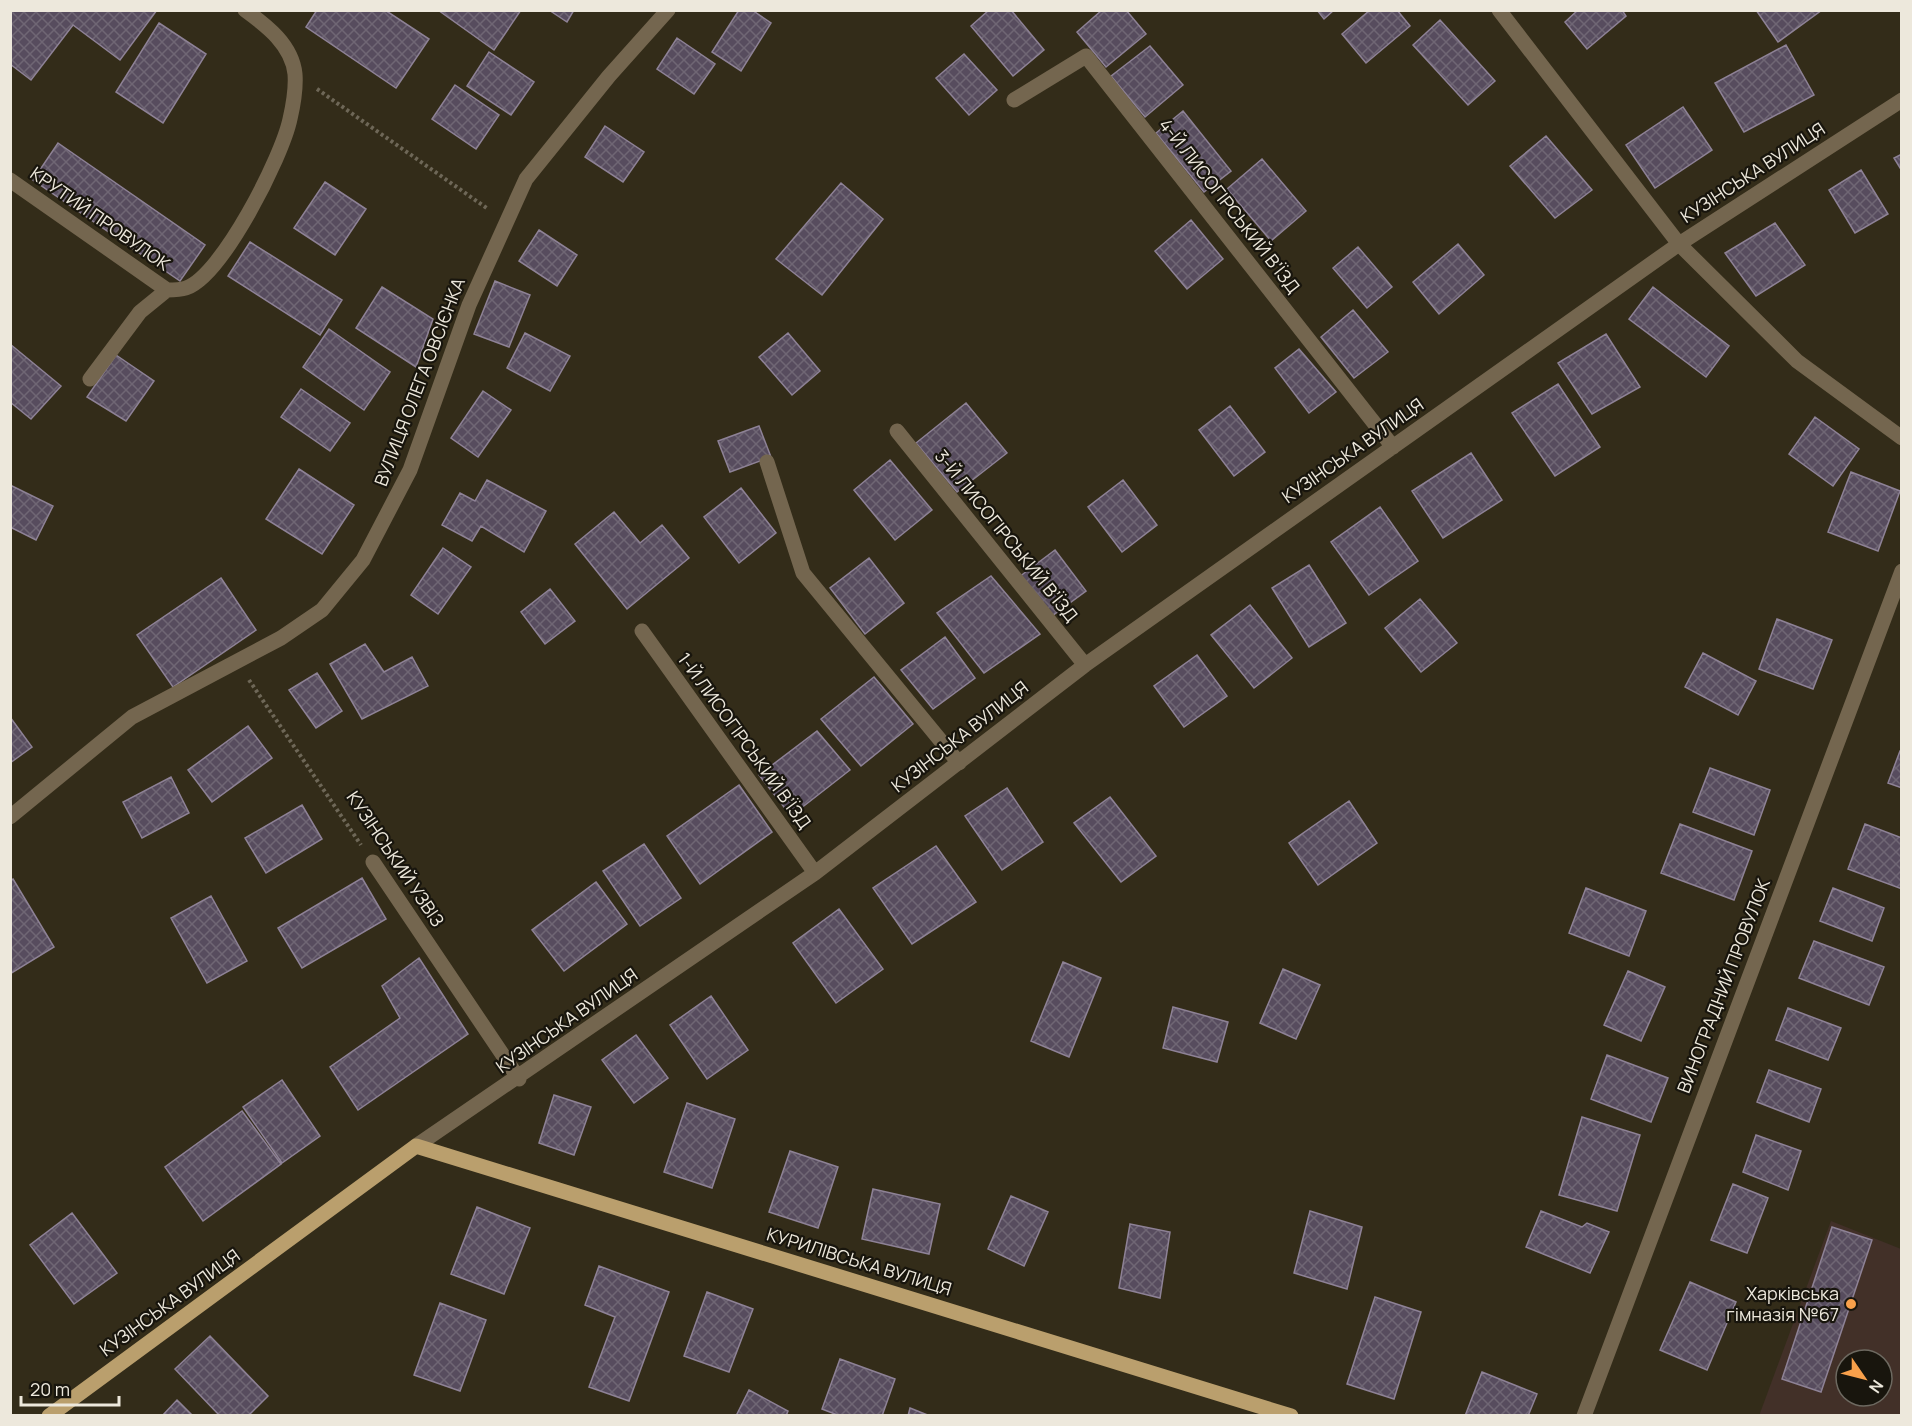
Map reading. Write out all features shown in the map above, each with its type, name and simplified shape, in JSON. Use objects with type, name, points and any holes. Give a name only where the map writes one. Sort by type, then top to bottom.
[{"type":"main road","name":"КУЗІНСЬКА ВУЛИЦЯ","points":[[49,1416],[416,1146]]},
{"type":"main road","name":"КУРИЛІВСЬКА ВУЛИЦЯ","points":[[416,1146],[1291,1416]]},
{"type":"street","name":"КРУТИЙ ПРОВУЛОК","points":[[90,378],[140,312],[167,290],[186,288],[203,277],[251,210],[270,173],[290,120],[295,73],[288,51],[267,26],[245,10]]},
{"type":"street","name":"ВУЛИЦЯ ОЛЕГА ОВСІЄНКА","points":[[10,817],[132,717],[282,638],[322,610],[363,560],[410,470],[469,305],[526,178],[609,76],[668,10]]},
{"type":"street","points":[[1499,10],[1679,244],[1797,360],[1902,438]]},
{"type":"street","name":"4-Й ЛИСОГІРСЬКИЙ В’ЇЗД","points":[[1014,100],[1086,56],[1393,447]]},
{"type":"street","name":"КУЗІНСЬКА ВУЛИЦЯ","points":[[416,1146],[519,1079],[815,873],[1085,665],[1679,244],[1902,100]]},
{"type":"street","name":"КРУТИЙ ПРОВУЛОК","points":[[10,180],[167,290]]},
{"type":"street","name":"3-Й ЛИСОГІРСЬКИЙ В’ЇЗД","points":[[897,431],[1085,665]]},
{"type":"street","points":[[767,462],[803,573],[959,763]]},
{"type":"street","name":"ВИНОГРАДНИЙ ПРОВУЛОК","points":[[1584,1416],[1902,571]]},
{"type":"street","name":"1-Й ЛИСОГІРСЬКИЙ В’ЇЗД","points":[[642,631],[815,873]]},
{"type":"street","name":"КУЗІНСЬКИЙ УЗВІЗ","points":[[373,862],[519,1079]]},
{"type":"path","points":[[295,73],[506,222]]},
{"type":"path","name":"КУЗІНСЬКИЙ УЗВІЗ","points":[[236,662],[373,862]]},
{"type":"shaded area","name":"Харківська гімназія №67","points":[[1831,1221],[1901,1249],[1901,1415],[1759,1416]]},
{"type":"building","points":[[10,10],[157,10],[120,60],[73,25],[31,80],[10,64]]},
{"type":"building","points":[[317,10],[385,10],[429,39],[396,88],[306,27]]},
{"type":"building","points":[[438,10],[521,10],[494,50]]},
{"type":"building","points":[[549,10],[574,10],[567,22]]},
{"type":"building","points":[[739,10],[752,10],[771,23],[741,71],[712,52]]},
{"type":"building","points":[[989,10],[1011,10],[1044,50],[1013,76],[971,26]]},
{"type":"building","points":[[1102,10],[1126,10],[1146,34],[1106,67],[1077,32]]},
{"type":"building","points":[[1317,10],[1334,10],[1324,19]]},
{"type":"building","points":[[1370,10],[1397,10],[1410,26],[1366,63],[1342,34]]},
{"type":"building","points":[[1578,10],[1622,10],[1626,16],[1587,49],[1565,22]]},
{"type":"building","points":[[1756,10],[1822,10],[1778,42]]},
{"type":"building","points":[[1440,20],[1495,81],[1468,105],[1413,45]]},
{"type":"building","points":[[159,23],[206,54],[163,123],[116,92]]},
{"type":"building","points":[[677,38],[715,64],[694,94],[657,69]]},
{"type":"building","points":[[1786,45],[1814,95],[1744,132],[1715,83]]},
{"type":"building","points":[[1150,46],[1183,85],[1145,117],[1111,76]]},
{"type":"building","points":[[489,52],[534,82],[511,115],[467,86]]},
{"type":"building","points":[[964,54],[997,90],[969,115],[936,78]]},
{"type":"building","points":[[455,85],[499,115],[476,149],[432,119]]},
{"type":"building","points":[[1683,107],[1712,150],[1655,188],[1626,145]]},
{"type":"building","points":[[1183,111],[1231,171],[1204,192],[1156,133]]},
{"type":"building","points":[[605,126],[644,152],[623,182],[585,157]]},
{"type":"building","points":[[1546,136],[1592,190],[1555,218],[1510,166]]},
{"type":"building","points":[[58,143],[205,245],[180,281],[33,180]]},
{"type":"building","points":[[1902,154],[1902,171],[1894,158]]},
{"type":"building","points":[[1262,159],[1306,211],[1271,241],[1227,189]]},
{"type":"building","points":[[1861,170],[1888,214],[1855,233],[1829,190]]},
{"type":"building","points":[[325,182],[366,209],[335,255],[294,228]]},
{"type":"building","points":[[841,183],[883,219],[822,295],[776,259]]},
{"type":"building","points":[[1191,220],[1223,259],[1187,289],[1155,251]]},
{"type":"building","points":[[1775,223],[1805,265],[1756,296],[1725,253]]},
{"type":"building","points":[[539,230],[577,255],[557,286],[519,261]]},
{"type":"building","points":[[250,242],[342,300],[320,335],[228,276]]},
{"type":"building","points":[[1458,244],[1484,275],[1439,314],[1413,282]]},
{"type":"building","points":[[1358,247],[1392,287],[1367,308],[1333,268]]},
{"type":"building","points":[[495,281],[530,295],[509,347],[474,334]]},
{"type":"building","points":[[382,287],[433,319],[416,367],[356,328]]},
{"type":"building","points":[[1653,287],[1729,346],[1706,377],[1629,319]]},
{"type":"building","points":[[1353,310],[1388,352],[1354,378],[1321,337]]},
{"type":"building","points":[[329,329],[390,372],[364,410],[303,367]]},
{"type":"building","points":[[525,333],[570,356],[550,391],[507,368]]},
{"type":"building","points":[[788,333],[820,371],[792,395],[759,357]]},
{"type":"building","points":[[1606,334],[1640,387],[1592,414],[1558,363]]},
{"type":"building","points":[[10,344],[61,386],[31,419],[10,402]]},
{"type":"building","points":[[1299,349],[1336,392],[1309,413],[1275,368]]},
{"type":"building","points":[[116,355],[154,381],[126,421],[87,397]]},
{"type":"building","points":[[1558,384],[1600,447],[1555,476],[1512,413]]},
{"type":"building","points":[[301,389],[350,423],[330,451],[281,417]]},
{"type":"building","points":[[483,391],[511,410],[478,457],[451,438]]},
{"type":"building","points":[[966,403],[1007,453],[957,492],[916,443]]},
{"type":"building","points":[[1230,406],[1265,452],[1234,476],[1199,430]]},
{"type":"building","points":[[1815,417],[1859,449],[1833,486],[1789,454]]},
{"type":"building","points":[[759,426],[771,457],[730,472],[718,441]]},
{"type":"building","points":[[1471,453],[1502,500],[1443,538],[1412,491]]},
{"type":"building","points":[[890,460],[932,510],[895,540],[854,490]]},
{"type":"building","points":[[299,469],[354,505],[322,554],[266,519]]},
{"type":"building","points":[[1851,472],[1900,491],[1878,551],[1828,532]]},
{"type":"building","points":[[487,480],[546,511],[524,552],[481,526],[472,541],[442,525],[460,493],[475,501]]},
{"type":"building","points":[[1123,480],[1157,525],[1122,552],[1088,507]]},
{"type":"building","points":[[10,485],[53,506],[36,540],[10,527]]},
{"type":"building","points":[[741,488],[776,533],[739,563],[704,517]]},
{"type":"building","points":[[1380,507],[1418,561],[1369,595],[1331,542]]},
{"type":"building","points":[[614,512],[640,543],[662,525],[689,558],[627,609],[575,544]]},
{"type":"building","points":[[443,548],[471,567],[438,614],[411,595]]},
{"type":"building","points":[[1055,550],[1086,591],[1052,616],[1019,577]]},
{"type":"building","points":[[869,558],[904,603],[865,634],[830,588]]},
{"type":"building","points":[[1309,565],[1346,623],[1309,647],[1272,588]]},
{"type":"building","points":[[991,576],[1040,634],[984,673],[937,613]]},
{"type":"building","points":[[221,578],[256,630],[173,687],[137,635]]},
{"type":"building","points":[[550,589],[575,621],[545,644],[521,612]]},
{"type":"building","points":[[1420,599],[1457,643],[1421,672],[1385,628]]},
{"type":"building","points":[[1250,605],[1292,658],[1254,688],[1211,635]]},
{"type":"building","points":[[1777,619],[1832,640],[1813,689],[1759,669]]},
{"type":"building","points":[[945,637],[975,678],[933,709],[901,670]]},
{"type":"building","points":[[365,644],[384,672],[412,657],[428,686],[362,719],[330,664]]},
{"type":"building","points":[[1703,653],[1756,681],[1738,715],[1685,687]]},
{"type":"building","points":[[1197,655],[1227,696],[1184,727],[1154,686]]},
{"type":"building","points":[[317,673],[342,711],[316,728],[289,690]]},
{"type":"building","points":[[874,677],[913,724],[861,766],[821,719]]},
{"type":"building","points":[[10,717],[32,747],[10,763]]},
{"type":"building","points":[[248,726],[272,758],[212,802],[188,770]]},
{"type":"building","points":[[817,731],[850,770],[791,816],[759,775]]},
{"type":"building","points":[[1900,751],[1902,751],[1902,788],[1888,783]]},
{"type":"building","points":[[1710,768],[1770,790],[1754,835],[1693,812]]},
{"type":"building","points":[[171,777],[189,813],[142,838],[123,802]]},
{"type":"building","points":[[739,785],[772,832],[700,884],[667,836]]},
{"type":"building","points":[[1007,788],[1043,842],[1002,870],[965,816]]},
{"type":"building","points":[[1110,797],[1156,856],[1121,882],[1074,823]]},
{"type":"building","points":[[1349,801],[1377,843],[1318,885],[1289,843]]},
{"type":"building","points":[[302,805],[322,839],[266,873],[245,838]]},
{"type":"building","points":[[1680,824],[1752,851],[1734,900],[1661,873]]},
{"type":"building","points":[[1865,824],[1902,838],[1902,889],[1848,869]]},
{"type":"building","points":[[644,844],[681,898],[640,926],[603,871]]},
{"type":"building","points":[[936,846],[976,902],[912,944],[873,888]]},
{"type":"building","points":[[362,878],[386,919],[302,968],[278,928]]},
{"type":"building","points":[[13,879],[54,947],[10,974],[10,881]]},
{"type":"building","points":[[596,882],[627,924],[564,971],[532,930]]},
{"type":"building","points":[[1586,888],[1646,911],[1629,956],[1569,933]]},
{"type":"building","points":[[1833,888],[1884,908],[1872,941],[1820,921]]},
{"type":"building","points":[[211,896],[247,961],[207,983],[171,918]]},
{"type":"building","points":[[839,909],[883,969],[836,1003],[793,943]]},
{"type":"building","points":[[1814,941],[1884,967],[1869,1005],[1799,978]]},
{"type":"building","points":[[419,958],[468,1034],[358,1110],[330,1067],[400,1018],[382,986]]},
{"type":"building","points":[[1063,962],[1101,978],[1069,1057],[1031,1041]]},
{"type":"building","points":[[1283,969],[1320,985],[1296,1039],[1260,1023]]},
{"type":"building","points":[[1628,971],[1665,987],[1641,1041],[1604,1025]]},
{"type":"building","points":[[711,996],[748,1050],[707,1079],[670,1025]]},
{"type":"building","points":[[1173,1007],[1228,1022],[1217,1062],[1163,1048]]},
{"type":"building","points":[[1788,1008],[1841,1028],[1828,1060],[1776,1040]]},
{"type":"building","points":[[636,1035],[668,1078],[634,1103],[602,1060]]},
{"type":"building","points":[[1607,1055],[1668,1078],[1651,1122],[1591,1099]]},
{"type":"building","points":[[1769,1070],[1821,1089],[1809,1122],[1757,1102]]},
{"type":"building","points":[[282,1080],[320,1136],[282,1163],[243,1107]]},
{"type":"building","points":[[554,1095],[591,1107],[574,1155],[539,1143]]},
{"type":"building","points":[[687,1103],[735,1119],[712,1188],[664,1172]]},
{"type":"building","points":[[242,1111],[281,1164],[203,1221],[165,1167]]},
{"type":"building","points":[[1582,1117],[1640,1135],[1617,1211],[1559,1195]]},
{"type":"building","points":[[1756,1135],[1801,1151],[1788,1190],[1743,1172]]},
{"type":"building","points":[[790,1151],[838,1167],[818,1228],[769,1212]]},
{"type":"building","points":[[1733,1184],[1768,1198],[1747,1253],[1711,1240]]},
{"type":"building","points":[[873,1189],[940,1204],[929,1254],[862,1239]]},
{"type":"building","points":[[1011,1196],[1048,1212],[1024,1266],[988,1249]]},
{"type":"building","points":[[477,1207],[530,1228],[504,1294],[451,1274]]},
{"type":"building","points":[[1310,1211],[1362,1227],[1347,1289],[1294,1273]]},
{"type":"building","points":[[1541,1211],[1582,1227],[1587,1223],[1609,1232],[1590,1273],[1526,1247]]},
{"type":"building","points":[[72,1213],[117,1273],[74,1304],[30,1245]]},
{"type":"building","points":[[1130,1224],[1170,1232],[1160,1298],[1119,1288]]},
{"type":"building","points":[[1832,1227],[1872,1240],[1821,1392],[1782,1379]]},
{"type":"building","points":[[599,1266],[669,1292],[629,1401],[589,1387],[615,1317],[585,1305]]},
{"type":"building","points":[[1690,1282],[1736,1302],[1707,1370],[1660,1350]]},
{"type":"building","points":[[707,1292],[753,1309],[729,1372],[684,1356]]},
{"type":"building","points":[[1375,1297],[1421,1312],[1394,1399],[1347,1384]]},
{"type":"building","points":[[440,1303],[486,1320],[460,1391],[414,1375]]},
{"type":"building","points":[[210,1336],[268,1396],[248,1416],[220,1416],[175,1369]]},
{"type":"building","points":[[840,1359],[895,1379],[882,1416],[840,1416],[822,1409]]},
{"type":"building","points":[[1482,1372],[1537,1394],[1528,1416],[1465,1416]]},
{"type":"building","points":[[749,1390],[788,1411],[786,1416],[736,1416]]},
{"type":"building","points":[[177,1400],[193,1416],[162,1416]]},
{"type":"building","points":[[910,1408],[930,1416],[908,1416]]},
{"type":"place","name":"Харківська гімназія №67","points":[[1851,1304]]}]
